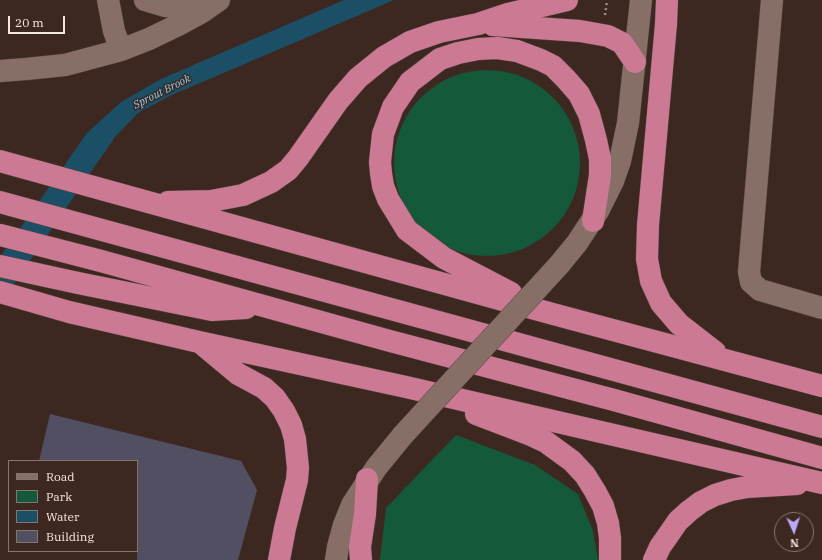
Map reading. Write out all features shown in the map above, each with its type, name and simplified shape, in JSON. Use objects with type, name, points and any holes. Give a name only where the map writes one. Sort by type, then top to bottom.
[{"type":"highway","points":[[137,200],[210,201],[243,195],[271,182],[288,170],[338,101],[358,78],[384,57],[410,42],[439,32],[478,24],[508,14],[567,0]]},
{"type":"highway","points":[[667,0],[648,225],[647,259],[651,281],[661,303],[679,324],[724,359]]},
{"type":"highway","points":[[478,24],[580,31],[608,36],[622,43],[635,62]]},
{"type":"highway","points":[[553,314],[444,258],[406,230],[388,199],[381,174],[380,162],[383,134],[393,107],[410,82],[440,59],[458,53],[478,49],[496,48],[517,51],[552,66],[579,94],[589,114],[596,140],[600,160],[600,175],[592,221]]},
{"type":"highway","points":[[0,161],[553,314],[822,386]]},
{"type":"highway","points":[[0,202],[822,427]]},
{"type":"highway","points":[[0,235],[101,261],[390,342],[614,400],[822,458]]},
{"type":"highway","points":[[0,266],[212,310],[265,307]]},
{"type":"highway","points":[[0,292],[69,312],[199,342],[406,386],[822,483]]},
{"type":"highway","points":[[199,342],[238,374],[264,388],[275,398],[291,425],[296,439],[298,468],[297,480],[279,560]]},
{"type":"highway","points":[[406,386],[546,442],[572,461],[588,480],[603,506],[608,523],[610,538],[610,560]]},
{"type":"highway","points":[[361,560],[360,546],[365,514],[367,479]]},
{"type":"highway","points":[[654,560],[663,543],[678,521],[689,510],[715,495],[747,487],[822,483]]},
{"type":"street","points":[[108,0],[114,31],[122,50]]},
{"type":"street","points":[[146,0],[165,6],[210,6]]},
{"type":"street","points":[[336,560],[344,525],[352,505],[367,479],[403,435],[559,266],[592,221],[613,181],[620,161],[628,123],[641,0]]},
{"type":"street","points":[[772,0],[749,272],[751,282],[760,290],[822,308]]},
{"type":"street","points":[[0,71],[26,70],[64,65],[122,50],[149,40],[210,6]]},
{"type":"path","points":[[604,19],[607,2]]},
{"type":"green space","points":[[478,70],[496,70],[523,77],[539,85],[553,97],[565,111],[573,127],[580,154],[580,172],[573,199],[565,215],[553,229],[539,241],[523,249],[496,256],[478,256],[451,249],[435,241],[421,229],[409,215],[398,190],[394,172],[394,154],[401,127],[409,111],[421,97],[435,85],[460,74]]},
{"type":"green space","points":[[456,435],[535,465],[578,494],[593,531],[598,560],[380,560],[386,508]]},
{"type":"water","name":"Sprout Brook","points":[[344,0],[394,0],[172,95],[138,113],[115,137],[0,304],[0,257],[87,133],[121,102],[161,79]]},
{"type":"building","points":[[50,414],[241,461],[257,490],[238,560],[137,560],[138,460],[39,460]]}]
